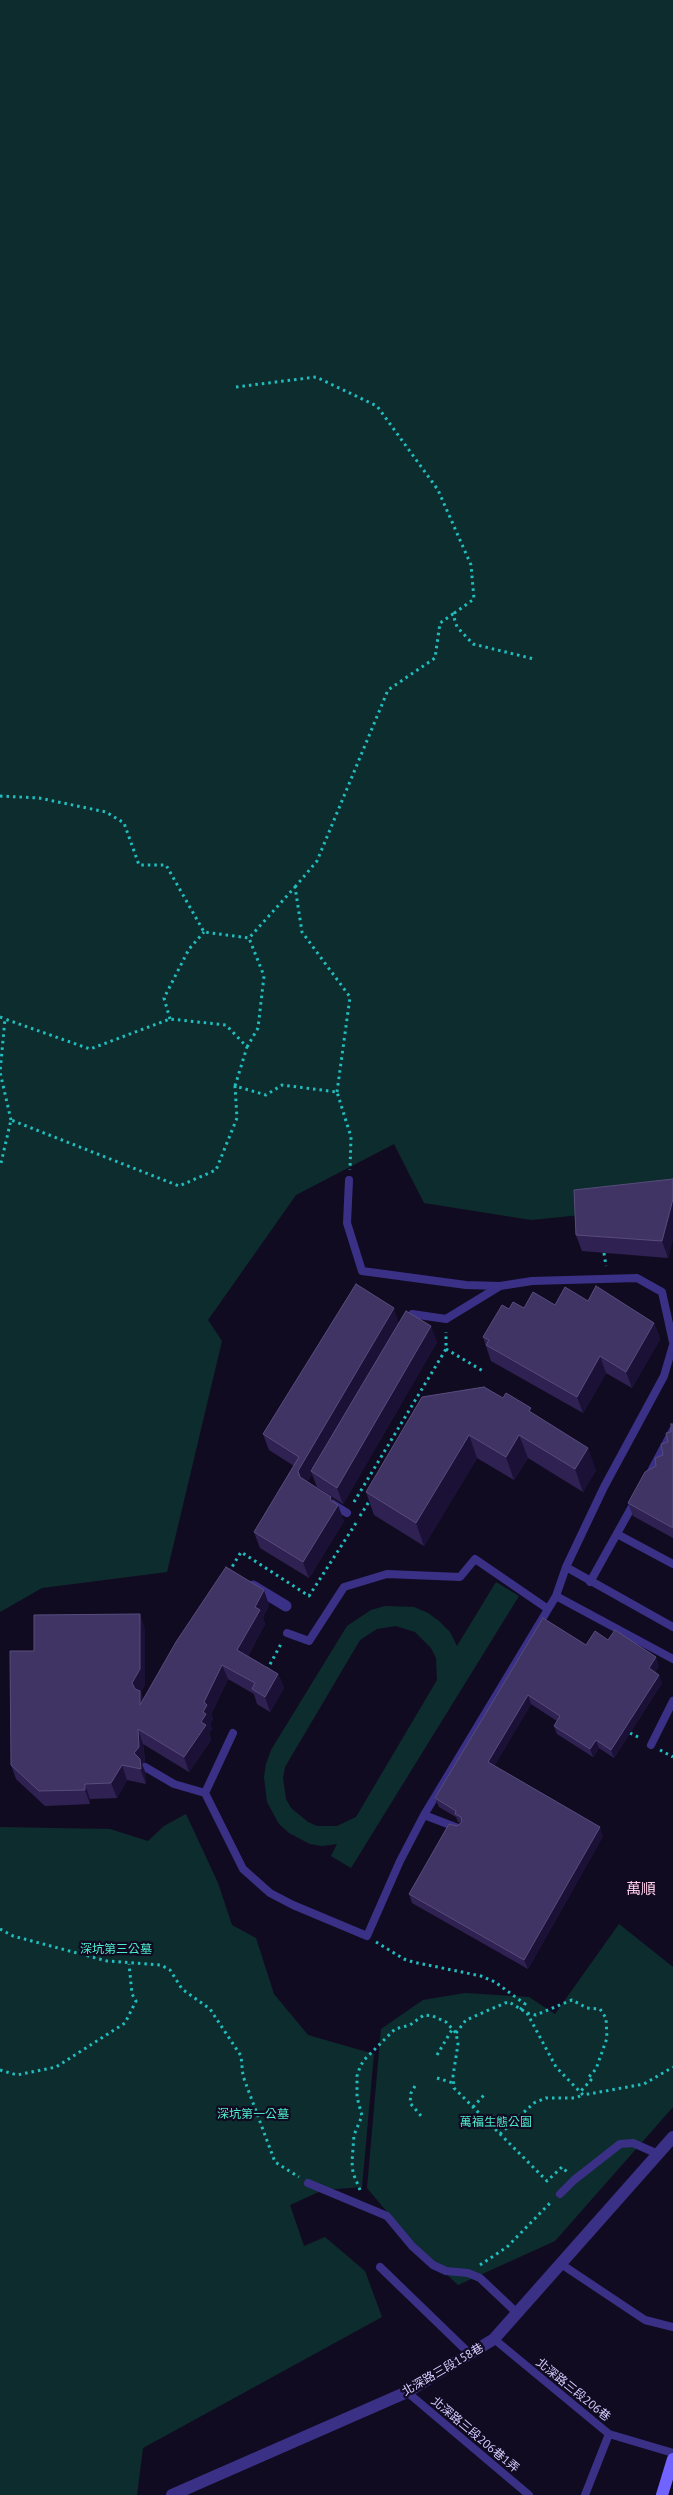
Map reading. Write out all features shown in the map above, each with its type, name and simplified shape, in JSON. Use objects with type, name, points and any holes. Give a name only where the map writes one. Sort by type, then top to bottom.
[{"type":"main road","points":[[662,2495],[673,2459]]},
{"type":"street","points":[[229,1572],[286,1606]]},
{"type":"street","name":"北深路三段158巷","points":[[172,2495],[407,2392],[494,2340],[673,2138]]},
{"type":"lane","points":[[145,1767],[174,1784],[205,1793],[244,1869],[270,1892],[293,1905],[367,1936],[400,1861],[424,1815],[556,1596],[566,1567],[604,1487],[664,1376],[673,1344],[662,1292],[637,1278],[532,1281],[500,1286],[466,1285],[362,1271],[347,1223],[350,1180]]},
{"type":"lane","points":[[402,1330],[412,1314],[446,1318],[500,1286]]},
{"type":"lane","points":[[645,1482],[673,1430]]},
{"type":"lane","points":[[590,1582],[640,1491]]},
{"type":"lane","points":[[324,1499],[347,1513]]},
{"type":"lane","points":[[617,1534],[673,1564]]},
{"type":"lane","points":[[287,1633],[309,1641],[344,1588],[386,1574],[460,1577],[475,1558],[548,1609]]},
{"type":"lane","points":[[566,1567],[673,1627]]},
{"type":"lane","points":[[556,1596],[673,1659]]},
{"type":"lane","points":[[651,1745],[673,1701]]},
{"type":"lane","points":[[205,1793],[233,1732]]},
{"type":"lane","points":[[424,1815],[460,1829]]},
{"type":"lane","points":[[560,2194],[574,2180],[620,2144],[633,2143],[658,2154]]},
{"type":"lane","points":[[308,2183],[354,2204],[387,2216],[422,2257],[446,2271],[468,2273],[480,2278],[518,2312]]},
{"type":"lane","points":[[561,2264],[645,2320],[673,2327]]},
{"type":"lane","points":[[380,2267],[471,2355]]},
{"type":"lane","name":"北深路三段206巷","points":[[494,2340],[609,2434],[673,2452]]},
{"type":"lane","name":"北深路三段206巷1弄","points":[[407,2392],[529,2495]]},
{"type":"lane","points":[[585,2495],[609,2434]]},
{"type":"path","points":[[236,387],[316,376],[377,406],[438,490],[471,565],[474,600],[440,623],[435,658],[388,690],[317,861],[249,938]]},
{"type":"path","points":[[453,614],[457,627],[473,644],[534,659]]},
{"type":"path","points":[[0,796],[39,798],[106,812],[124,824],[139,865],[166,865],[204,932]]},
{"type":"path","points":[[295,887],[302,932],[350,997],[337,1092],[351,1137],[350,1180]]},
{"type":"path","points":[[204,932],[249,938]]},
{"type":"path","points":[[170,1019],[164,998],[189,949],[204,932]]},
{"type":"path","points":[[11,1120],[179,1186],[216,1170],[238,1118],[235,1086],[247,1046],[258,1028],[264,976],[249,938]]},
{"type":"path","points":[[0,1017],[90,1049],[170,1019],[226,1025],[247,1046]]},
{"type":"path","points":[[1,1163],[11,1120],[0,1072],[5,1019]]},
{"type":"path","points":[[235,1086],[266,1095],[282,1085],[337,1092]]},
{"type":"path","points":[[347,1513],[446,1349],[446,1318]]},
{"type":"path","points":[[446,1349],[483,1371]]},
{"type":"path","points":[[365,1485],[371,1488]]},
{"type":"path","points":[[229,1572],[241,1552],[309,1596],[372,1496]]},
{"type":"path","points":[[263,1676],[287,1633]]},
{"type":"path","points":[[0,1929],[13,1936],[107,1962],[161,1965],[170,1970],[182,1989],[210,2009],[225,2035],[241,2056],[243,2076],[274,2162],[308,2183]]},
{"type":"path","points":[[367,1936],[409,1961],[481,1976],[495,1982],[525,2004],[520,2010]]},
{"type":"path","points":[[0,2070],[17,2075],[56,2067],[125,2023],[136,2001],[132,1994],[129,1964]]},
{"type":"path","points":[[456,2033],[466,2020],[509,2002],[520,2010],[536,2014],[572,2000],[587,2008],[603,2012],[606,2018],[606,2038],[596,2069],[588,2078],[591,2080],[582,2093],[575,2098],[546,2098],[524,2111],[500,2134]]},
{"type":"path","points":[[527,2013],[556,2067],[582,2093]]},
{"type":"path","points":[[366,2208],[352,2162],[354,2135],[362,2116],[358,2097],[357,2076],[364,2060],[395,2029],[410,2025],[424,2015],[433,2016],[453,2028],[456,2033],[458,2044],[454,2088],[547,2181],[562,2167]]},
{"type":"path","points":[[437,2055],[453,2028]]},
{"type":"path","points":[[582,2093],[644,2084],[673,2067]]},
{"type":"path","points":[[437,2078],[453,2083]]},
{"type":"path","points":[[415,2086],[411,2093],[410,2103],[422,2117]]},
{"type":"path","points":[[473,2107],[484,2095]]},
{"type":"path","points":[[495,2256],[560,2194]]},
{"type":"green space","points":[[0,0],[673,0],[673,1219],[660,1207],[531,1220],[424,1203],[394,1144],[296,1195],[208,1320],[222,1341],[167,1572],[42,1588],[0,1612]]},
{"type":"green space","points":[[496,1582],[519,1596],[351,1868],[331,1856],[337,1844],[322,1846],[310,1844],[289,1833],[279,1824],[267,1802],[264,1777],[266,1764],[271,1750],[347,1626],[371,1610],[385,1606],[414,1607],[428,1613],[439,1621],[450,1632],[457,1646]],"holes":[[[396,1626],[415,1632],[431,1648],[436,1658],[437,1680],[356,1817],[337,1826],[317,1826],[308,1822],[291,1808],[286,1799],[283,1778],[285,1767],[360,1640],[377,1629]]]},
{"type":"green space","points":[[186,1814],[218,1883],[232,1925],[256,1938],[274,1994],[308,2035],[374,2054],[362,2187],[323,2190],[290,2205],[304,2246],[325,2237],[365,2271],[382,2317],[143,2448],[137,2495],[0,2495],[0,1827],[110,1829],[148,1841],[164,1826]]},
{"type":"green space","name":"萬福生態公園","points":[[619,1924],[673,1967],[673,2107],[555,2241],[458,2285],[414,2244],[367,2188],[381,2029],[423,2000],[465,1993],[529,1997],[555,2014]]},
{"type":"building","points":[[673,1179],[673,1199],[662,1241],[576,1235],[574,1190]]},
{"type":"building","points":[[356,1284],[394,1308],[298,1471],[300,1477],[331,1497],[330,1500],[338,1505],[303,1562],[254,1532],[299,1457],[263,1434]]},
{"type":"building","points":[[596,1286],[654,1323],[626,1372],[600,1356],[577,1397],[486,1345],[489,1340],[483,1337],[502,1305],[509,1309],[513,1302],[524,1308],[533,1292],[555,1305],[565,1287],[588,1301]]},
{"type":"building","points":[[406,1311],[431,1326],[337,1488],[311,1471]]},
{"type":"building","points":[[484,1387],[503,1398],[506,1393],[531,1408],[529,1411],[588,1448],[575,1469],[519,1435],[506,1457],[469,1435],[416,1523],[366,1492],[422,1397]]},
{"type":"building","points":[[671,1424],[673,1424],[673,1528],[628,1503],[645,1472],[656,1466],[655,1458],[663,1455],[661,1444],[668,1442],[666,1433],[671,1432]]},
{"type":"building","points":[[226,1567],[264,1590],[255,1607],[260,1610],[237,1650],[278,1674],[265,1697],[252,1689],[255,1683],[222,1665],[204,1702],[207,1705],[203,1712],[206,1714],[201,1722],[206,1725],[184,1757],[138,1729],[139,1747],[134,1753],[140,1759],[141,1769],[122,1765],[111,1783],[85,1784],[85,1790],[39,1791],[11,1765],[10,1651],[34,1651],[34,1615],[140,1614],[140,1669],[132,1683],[135,1689],[140,1691],[140,1705],[176,1642]]},
{"type":"building","points":[[543,1618],[586,1645],[595,1631],[608,1640],[615,1630],[656,1657],[649,1668],[659,1675],[611,1750],[596,1740],[590,1749],[554,1726],[560,1716],[528,1695],[488,1762],[600,1827],[524,1960],[409,1894],[449,1824],[457,1826],[462,1822],[461,1817],[455,1814],[456,1811],[435,1798]]},
{"type":"district","name":"萬順","points":[[641,1890]]},
{"type":"park label","name":"深坑第三公墓","points":[[116,1950]]},
{"type":"park label","name":"深坑第一公墓","points":[[253,2115]]}]
